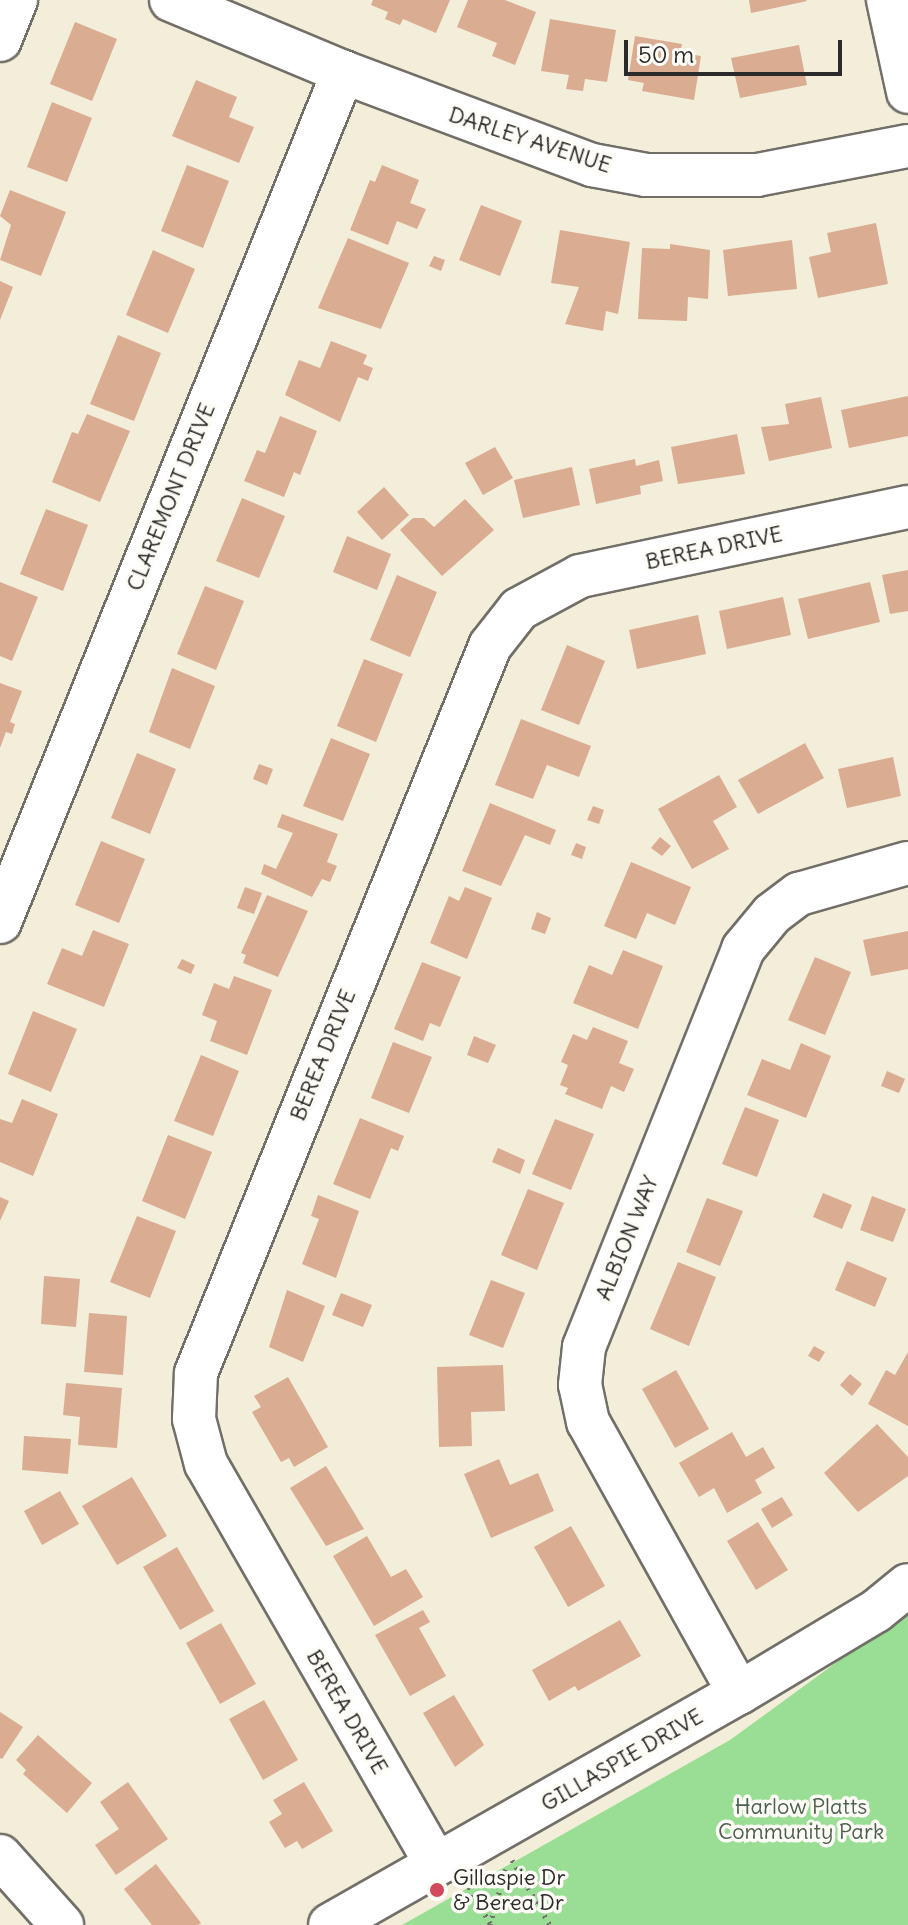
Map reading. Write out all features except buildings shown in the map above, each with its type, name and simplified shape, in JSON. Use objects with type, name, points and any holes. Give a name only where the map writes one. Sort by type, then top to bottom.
[{"type":"street","points":[[0,40],[16,0]]},
{"type":"street","name":"DARLEY AVENUE","points":[[171,0],[343,72],[539,148],[646,175],[757,175],[908,146]]},
{"type":"street","points":[[888,0],[908,92]]},
{"type":"street","name":"CLAREMONT DRIVE","points":[[0,922],[343,72]]},
{"type":"street","name":"BEREA DRIVE","points":[[448,1867],[206,1464],[194,1419],[196,1373],[490,646],[519,609],[580,576],[908,507]]},
{"type":"street","name":"ALBION WAY","points":[[739,1693],[588,1422],[580,1385],[584,1347],[743,949],[772,914],[799,894],[908,863]]},
{"type":"street","name":"GILLASPIE DRIVE","points":[[330,1925],[448,1867],[876,1611],[908,1585]]},
{"type":"street","points":[[0,1856],[62,1925]]},
{"type":"path","points":[[490,1924],[509,1856],[550,1925]]},
{"type":"path","points":[[448,1867],[490,1924]]},
{"type":"green space","name":"Harlow Platts Community Park","points":[[908,1610],[908,1925],[402,1925],[730,1740]]},
{"type":"place","name":"Gillaspie Dr & Berea Dr","points":[[437,1890]]}]
